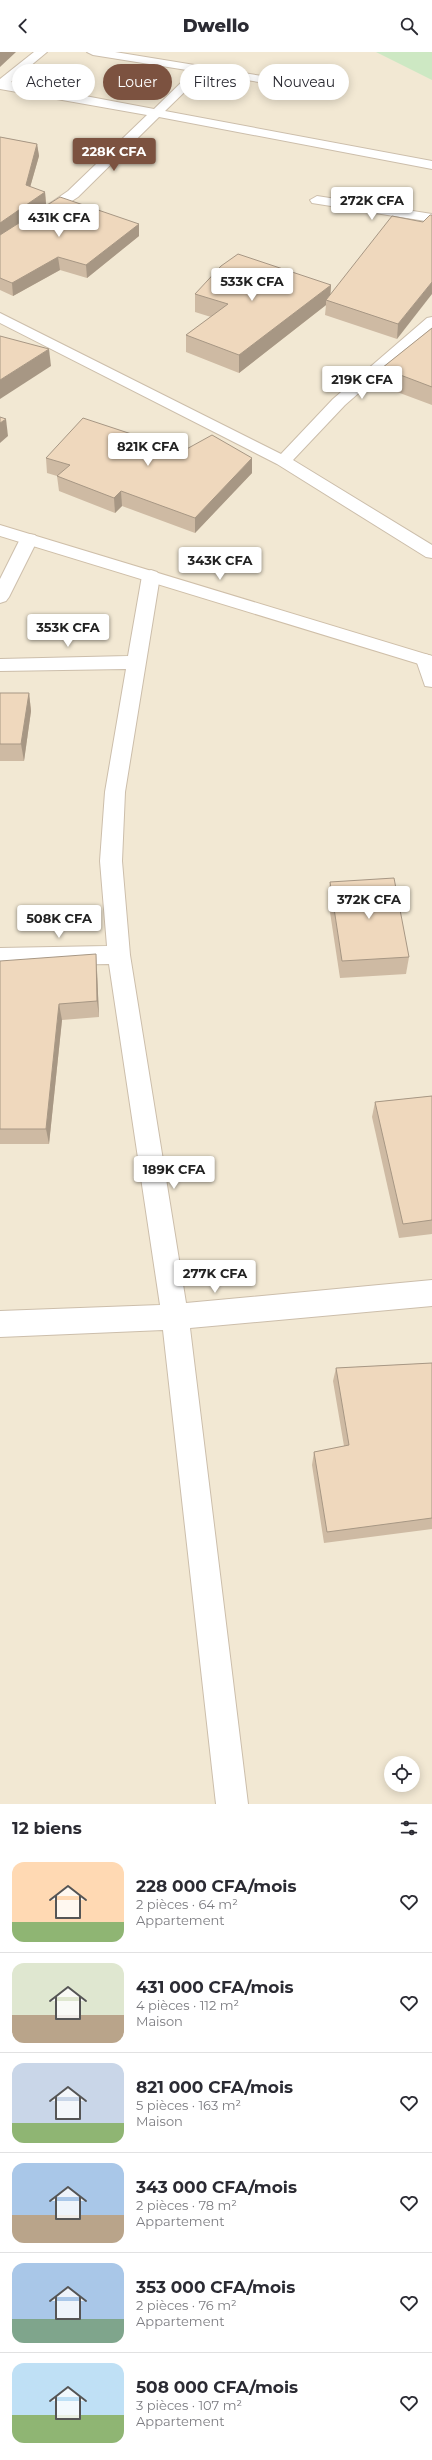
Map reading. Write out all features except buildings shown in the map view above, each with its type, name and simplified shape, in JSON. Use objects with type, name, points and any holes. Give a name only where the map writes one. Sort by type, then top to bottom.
[{"type":"street","points":[[27,52],[40,53]]},
{"type":"street","points":[[93,52],[180,66]]},
{"type":"street","points":[[1,84],[40,53]]},
{"type":"street","points":[[1,84],[432,165]]},
{"type":"street","points":[[0,244],[73,194],[180,92]]},
{"type":"street","points":[[317,200],[432,218]]},
{"type":"street","points":[[0,316],[283,461],[432,553]]},
{"type":"street","points":[[283,461],[339,402],[430,324]]},
{"type":"street","points":[[0,530],[429,661],[432,681]]},
{"type":"street","points":[[0,597],[29,539]]},
{"type":"street","points":[[151,576],[115,792],[111,862],[119,955],[175,1317],[232,1804]]},
{"type":"street","points":[[0,665],[136,662]]},
{"type":"street","points":[[0,957],[119,955]]},
{"type":"street","points":[[0,1324],[175,1317],[432,1293]]},
{"type":"shaded area","points":[[0,52],[432,52],[432,1804],[0,1804]]},
{"type":"green space","points":[[376,52],[432,52],[432,80]]}]
